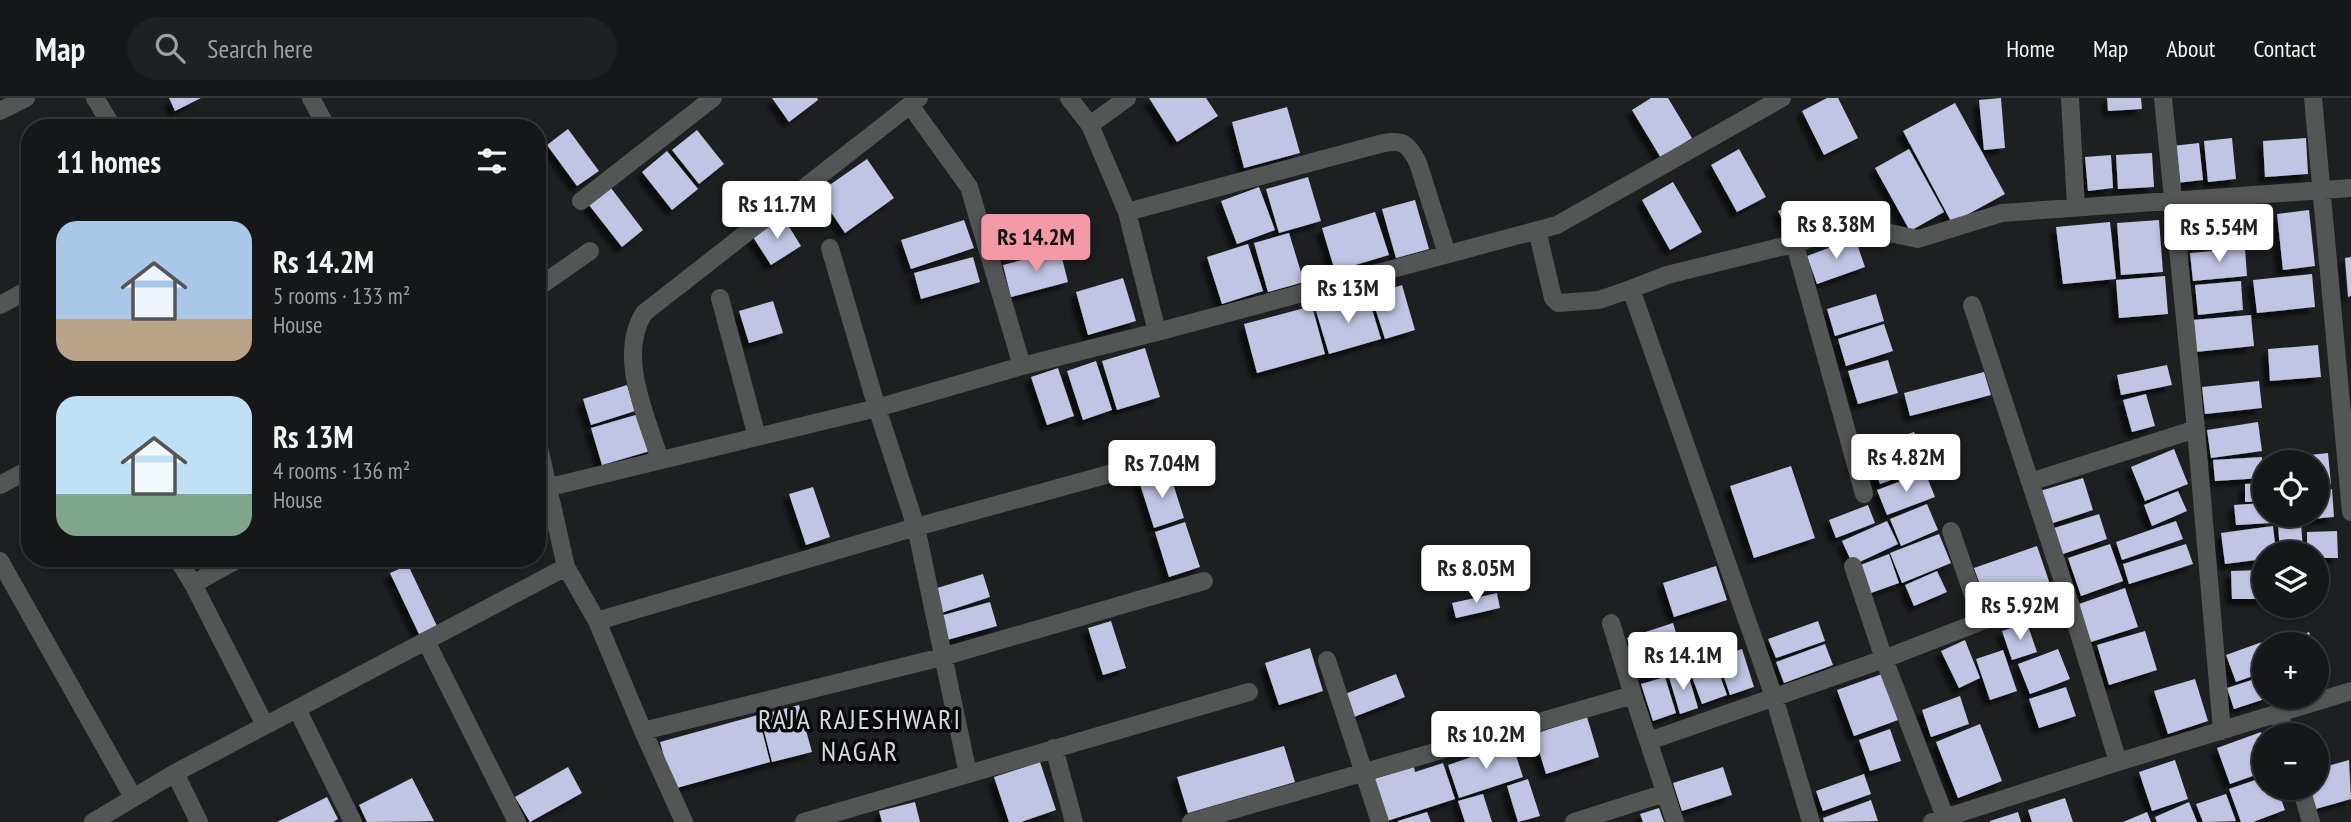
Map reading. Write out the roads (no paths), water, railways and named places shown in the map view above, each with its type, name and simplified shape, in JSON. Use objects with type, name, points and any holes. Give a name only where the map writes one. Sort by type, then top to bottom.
[{"type":"street","points":[[0,111],[26,98]]},
{"type":"street","points":[[95,98],[108,119]]},
{"type":"street","points":[[311,98],[322,119]]},
{"type":"street","points":[[582,201],[713,98]]},
{"type":"street","points":[[1069,98],[1090,125],[1127,212],[1157,332]]},
{"type":"street","points":[[1090,125],[1127,98]]},
{"type":"street","points":[[550,487],[877,408],[1022,366],[1557,225],[1782,98]]},
{"type":"street","points":[[2070,98],[2076,207]]},
{"type":"street","points":[[2163,98],[2196,429],[2222,731]]},
{"type":"street","points":[[2314,98],[2351,512]]},
{"type":"street","points":[[660,460],[632,362],[636,326],[644,313],[915,102],[970,187],[1022,366]]},
{"type":"street","points":[[1127,212],[1376,145],[1392,141],[1403,142],[1412,150],[1418,163],[1447,254]]},
{"type":"street","points":[[1538,230],[1553,298],[1558,303],[1566,304],[1599,300],[1667,275],[1780,247],[1796,246],[1844,223],[1918,239],[2002,213],[2351,188]]},
{"type":"street","points":[[1796,246],[1864,494]]},
{"type":"street","points":[[830,248],[877,408],[916,527],[968,774]]},
{"type":"street","points":[[546,282],[590,251]]},
{"type":"street","points":[[1631,289],[1774,697],[1811,822]]},
{"type":"street","points":[[0,305],[21,294]]},
{"type":"street","points":[[720,298],[757,437]]},
{"type":"street","points":[[1972,305],[2067,594],[2118,762]]},
{"type":"street","points":[[2030,482],[2196,429]]},
{"type":"street","points":[[597,621],[916,527],[1171,457]]},
{"type":"street","points":[[546,472],[566,567],[597,621],[684,822]]},
{"type":"street","points":[[0,485],[21,474]]},
{"type":"street","points":[[1951,531],[1982,621]]},
{"type":"street","points":[[0,561],[133,797]]},
{"type":"street","points":[[1853,566],[1942,821],[2118,762],[2351,691]]},
{"type":"street","points":[[183,567],[265,725]]},
{"type":"street","points":[[193,584],[224,567]]},
{"type":"street","points":[[93,822],[174,773],[566,567]]},
{"type":"street","points":[[643,731],[942,657],[1204,580]]},
{"type":"street","points":[[1649,741],[1884,659],[1982,621],[2067,594]]},
{"type":"street","points":[[1611,623],[1675,822]]},
{"type":"street","points":[[426,641],[517,822]]},
{"type":"street","points":[[1326,660],[1380,822]]},
{"type":"street","points":[[804,822],[1249,692]]},
{"type":"street","points":[[1191,822],[1633,695]]},
{"type":"street","points":[[297,709],[353,822]]},
{"type":"street","points":[[2279,713],[2282,723]]},
{"type":"street","points":[[1054,748],[1074,822]]},
{"type":"street","points":[[174,773],[199,822]]},
{"type":"street","points":[[1574,822],[1665,793]]},
{"type":"street","points":[[2302,800],[2305,820]]},
{"type":"district","name":"RAJA RAJESHWARI NAGAR","points":[[860,735]]}]
